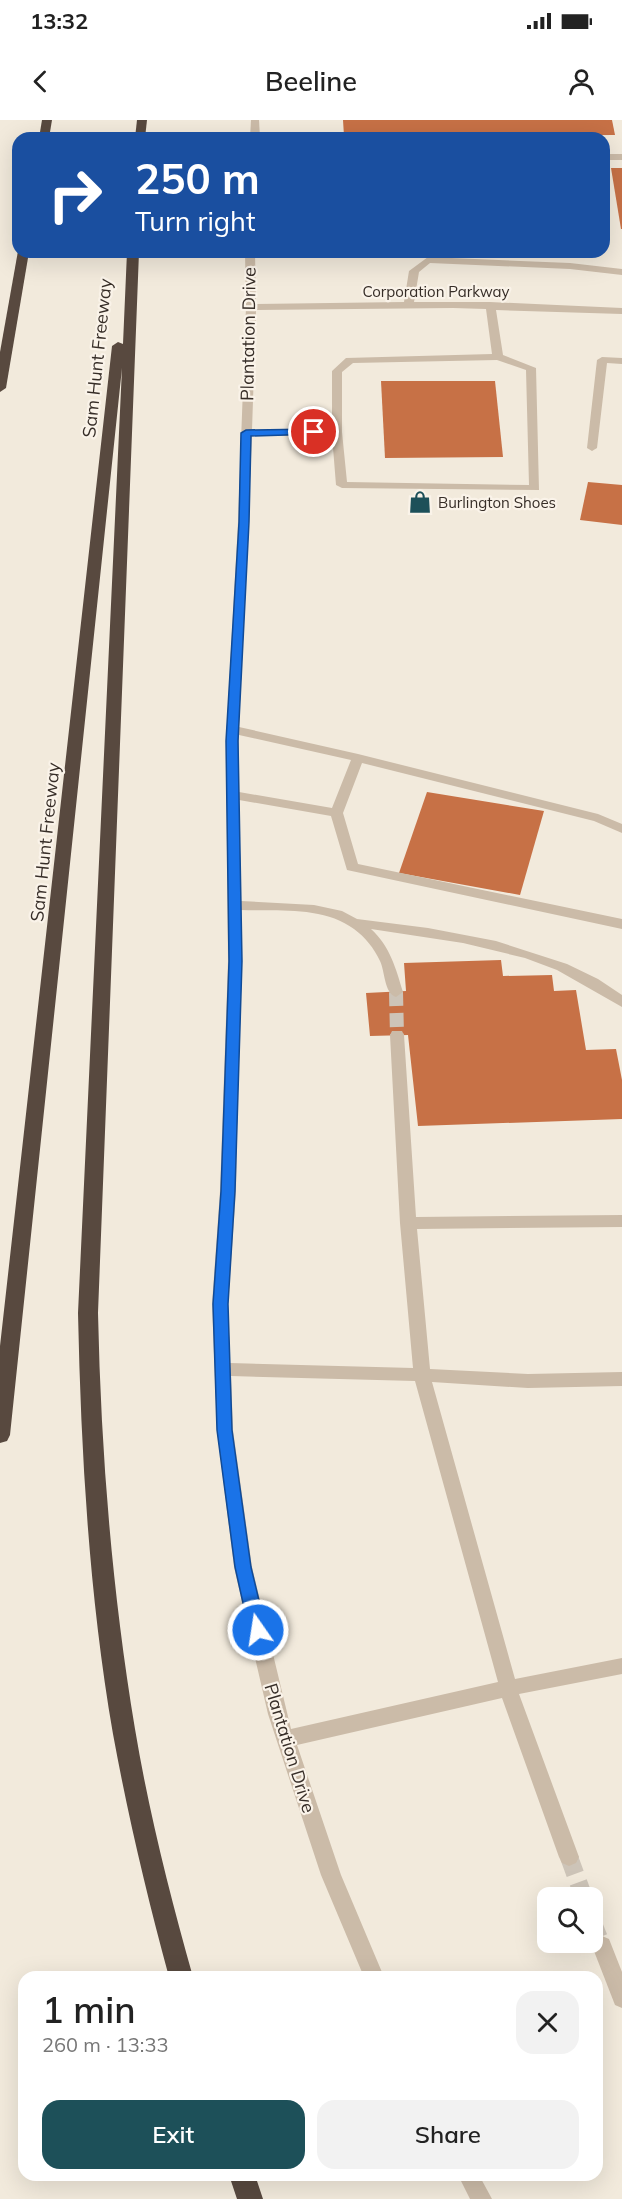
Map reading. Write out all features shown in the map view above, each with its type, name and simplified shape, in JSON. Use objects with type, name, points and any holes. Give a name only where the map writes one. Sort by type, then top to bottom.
[{"type":"highway","points":[[0,388],[22,258]]},
{"type":"highway","name":"Sam Hunt Freeway","points":[[0,1435],[128,258]]},
{"type":"highway","points":[[134,258],[88,1301],[88,1399],[107,1625],[127,1755],[179,1971]]},
{"type":"highway","points":[[0,351],[14,302]]},
{"type":"highway","points":[[244,2181],[250,2199]]},
{"type":"street","name":"Plantation Drive","points":[[250,258],[251,307],[244,522],[233,730],[236,961],[228,1180],[220,1304],[225,1430],[243,1567],[277,1714],[331,1875],[371,1971]]},
{"type":"street","points":[[409,305],[414,272],[428,261],[570,266],[622,272]]},
{"type":"street","name":"Corporation Parkway","points":[[251,307],[490,305],[622,311]]},
{"type":"street","points":[[490,305],[498,357]]},
{"type":"street","points":[[498,357],[531,368],[535,488],[342,485],[337,432],[338,371],[350,360],[498,357]]},
{"type":"street","points":[[592,448],[602,360],[622,362]]},
{"type":"street","points":[[246,433],[337,432]]},
{"type":"street","points":[[233,730],[358,758],[598,818],[622,829]]},
{"type":"street","points":[[358,758],[337,813],[352,867],[622,924]]},
{"type":"street","points":[[233,795],[337,813]]},
{"type":"street","points":[[234,905],[324,910],[359,923],[464,938],[541,957],[598,985],[622,1002]]},
{"type":"street","points":[[359,923],[374,938],[386,956],[396,992]]},
{"type":"street","points":[[397,1035],[408,1223],[422,1375],[508,1688],[569,1857]]},
{"type":"street","points":[[408,1223],[622,1221]]},
{"type":"street","points":[[223,1369],[422,1375],[528,1381],[622,1379]]},
{"type":"street","points":[[286,1739],[508,1688],[622,1666]]},
{"type":"street","points":[[603,1950],[622,1998]]},
{"type":"street","points":[[471,2181],[481,2199]]},
{"type":"building","points":[[343,120],[612,120],[615,135],[610,135],[610,132],[344,132]]},
{"type":"building","points":[[611,168],[622,168],[622,229],[621,229]]},
{"type":"building","points":[[381,381],[495,381],[503,457],[385,458]]},
{"type":"building","points":[[588,482],[622,485],[622,525],[580,520]]},
{"type":"building","points":[[427,792],[544,811],[520,895],[399,873]]},
{"type":"building","points":[[501,960],[503,976],[552,975],[554,991],[576,990],[586,1050],[616,1049],[622,1080],[622,1119],[418,1126],[408,1035],[370,1036],[366,993],[406,991],[404,963]]},
{"type":"tunnel","points":[[396,992],[397,1035]]},
{"type":"tunnel","points":[[569,1857],[580,1887]]},
{"type":"place","name":"Burlington Shoes","points":[[420,502]]},
{"type":"route","points":[[258,1630],[243,1567],[225,1430],[220,1304],[228,1191],[236,961],[232,741],[244,522],[246,433],[314,432]]}]
